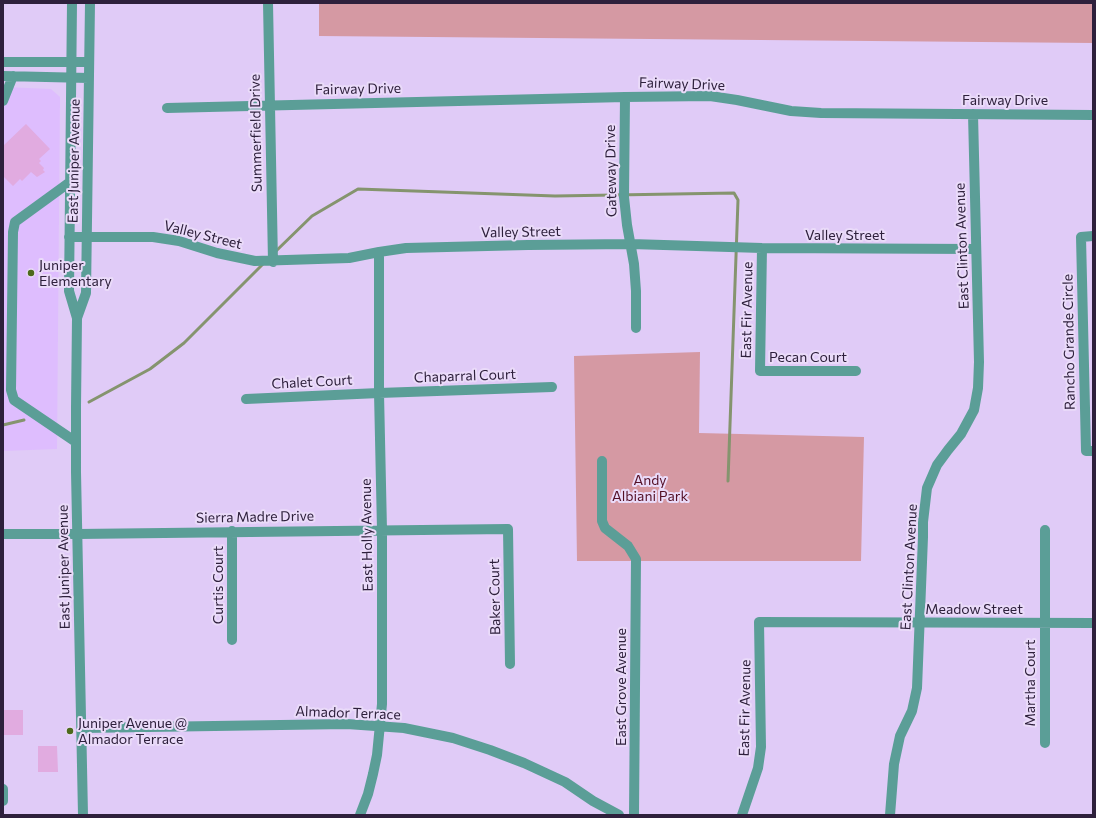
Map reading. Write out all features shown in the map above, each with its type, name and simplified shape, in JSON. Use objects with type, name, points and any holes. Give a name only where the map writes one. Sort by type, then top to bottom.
[{"type":"street","name":"East Juniper Avenue","points":[[72,3],[68,291],[77,318],[76,442],[83,815]]},
{"type":"street","name":"East Juniper Avenue","points":[[77,318],[86,293],[90,3]]},
{"type":"street","name":"Summerfield Drive","points":[[268,3],[273,262]]},
{"type":"street","points":[[3,62],[89,62]]},
{"type":"street","points":[[3,101],[8,76],[89,78]]},
{"type":"street","name":"Fairway Drive","points":[[167,108],[624,96],[710,96],[791,111],[821,113],[1093,115]]},
{"type":"street","name":"Gateway Drive","points":[[624,96],[624,197],[636,291],[636,328]]},
{"type":"street","name":"East Clinton Avenue","points":[[890,815],[894,764],[900,736],[912,712],[917,688],[923,522],[927,488],[937,465],[961,434],[974,410],[978,388],[980,371],[973,114]]},
{"type":"street","points":[[70,182],[15,222],[13,232],[11,390],[14,400],[76,442]]},
{"type":"street","name":"Rancho Grande Circle","points":[[1093,236],[1081,237],[1086,451],[1093,451]]},
{"type":"street","name":"Valley Street","points":[[69,237],[152,237],[179,241],[239,258],[273,262],[350,258],[406,248],[631,244],[762,248],[976,249]]},
{"type":"street","name":"East Fir Avenue","points":[[760,371],[762,248]]},
{"type":"street","name":"East Holly Avenue","points":[[360,815],[368,794],[373,774],[380,726],[382,662],[382,530],[378,252]]},
{"type":"street","name":"Pecan Court","points":[[760,371],[856,371]]},
{"type":"street","name":"Chaparral Court","points":[[379,392],[552,388]]},
{"type":"street","name":"Chalet Court","points":[[246,399],[379,392]]},
{"type":"street","name":"East Grove Avenue","points":[[602,461],[602,521],[605,528],[628,546],[636,559],[634,815]]},
{"type":"street","name":"Sierra Madre Drive","points":[[3,534],[508,529]]},
{"type":"street","name":"Baker Court","points":[[508,529],[510,664]]},
{"type":"street","name":"Martha Court","points":[[1045,530],[1045,743]]},
{"type":"street","name":"Curtis Court","points":[[232,531],[232,640]]},
{"type":"street","name":"East Fir Avenue","points":[[742,815],[758,768],[761,747],[760,622]]},
{"type":"street","name":"Meadow Street","points":[[760,622],[1093,623]]},
{"type":"street","name":"Almador Terrace","points":[[82,728],[347,724],[380,726],[429,733],[453,738],[524,763],[565,782],[593,801],[619,815]]},
{"type":"street","points":[[3,789],[3,801]]},
{"type":"shaded area","name":"Juniper Elementary","points":[[3,87],[51,89],[60,97],[57,449],[3,451]]},
{"type":"green space","points":[[319,3],[1093,3],[1093,43],[319,36]]},
{"type":"green space","name":"Andy Albiani Park","points":[[700,352],[699,433],[864,437],[861,561],[577,561],[574,356]]},
{"type":"building","points":[[26,124],[50,149],[39,159],[41,161],[39,163],[44,168],[43,170],[45,172],[37,177],[31,172],[22,181],[20,179],[13,186],[3,176],[3,146]]},
{"type":"building","points":[[3,710],[23,710],[23,735],[3,735]]},
{"type":"building","points":[[38,746],[57,746],[58,772],[38,772]]},
{"type":"waterway","points":[[275,252],[312,216],[358,189],[555,196],[734,193],[738,200],[728,481]]},
{"type":"waterway","points":[[89,402],[150,369],[184,343],[264,263]]},
{"type":"waterway","points":[[3,425],[24,420]]},
{"type":"place","name":"Juniper Elementary","points":[[31,273]]},
{"type":"place","name":"Juniper Avenue @ Almador Terrace","points":[[70,731]]}]
